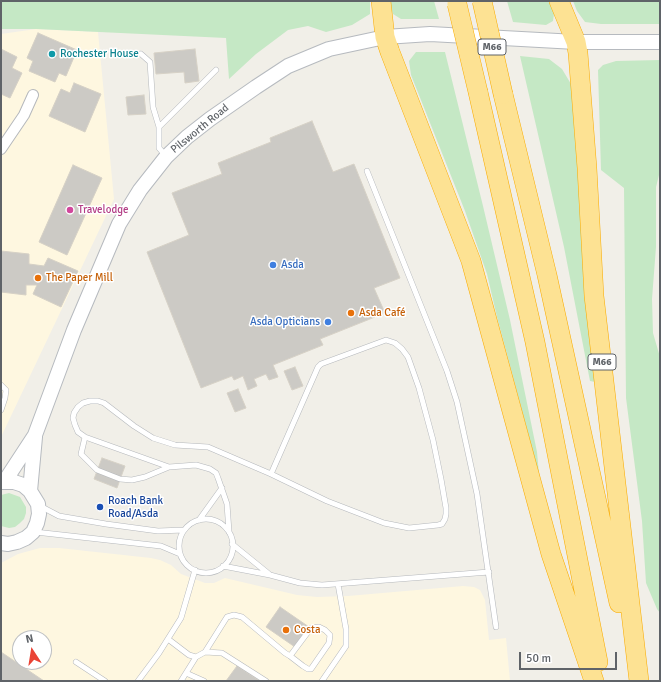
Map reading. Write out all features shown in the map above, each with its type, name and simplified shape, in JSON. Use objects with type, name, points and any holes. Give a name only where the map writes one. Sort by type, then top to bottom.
[{"type":"highway","points":[[381,1],[385,37],[390,52],[471,261],[551,554],[594,681]]},
{"type":"highway","name":"M66","points":[[482,1],[547,276],[638,681]]},
{"type":"highway","name":"M66","points":[[559,1],[576,42],[578,53],[587,168],[594,296],[638,681]]},
{"type":"highway","name":"M66","points":[[457,2],[535,342],[601,681]]},
{"type":"street","name":"Pilsworth Road","points":[[3,482],[35,435],[74,330],[119,224],[140,190],[166,157],[187,137],[210,119],[288,66],[329,49],[385,37],[430,34],[576,42]]},
{"type":"street","points":[[576,42],[660,42]]},
{"type":"street","points":[[1,149],[24,115],[33,95]]},
{"type":"street","name":"Pilsworth Road","points":[[30,491],[35,435]]},
{"type":"street","points":[[1,543],[8,544],[26,538],[32,532],[37,523],[39,514],[38,504],[30,491],[22,485],[14,482],[3,482]]},
{"type":"lane","points":[[141,54],[150,62],[153,107],[159,127],[159,148],[166,157]]},
{"type":"lane","points":[[159,127],[216,70]]},
{"type":"lane","points":[[367,171],[447,371],[457,402],[477,494],[496,627]]},
{"type":"lane","points":[[169,467],[85,437],[78,432],[75,426],[73,418],[74,413],[83,402],[98,401],[153,438],[175,445],[208,447],[271,474],[327,501],[384,523],[409,528],[442,524],[445,519],[446,508],[433,440],[419,388],[408,357],[402,349],[395,343],[386,340],[321,364],[318,367],[271,474]]},
{"type":"lane","points":[[1,385],[6,390],[1,410]]},
{"type":"lane","points":[[85,437],[81,454],[97,470],[120,479],[132,480],[145,477],[169,467],[196,465],[210,469],[218,478],[228,504],[229,532],[232,552],[229,560],[224,566],[217,570],[202,572],[188,566],[180,554],[179,545],[180,537],[190,524],[199,520],[207,519],[216,521],[223,525],[229,532]]},
{"type":"lane","points":[[199,520],[222,488]]},
{"type":"lane","points":[[38,504],[59,516],[158,531],[184,530]]},
{"type":"lane","points":[[32,532],[161,546],[180,554]]},
{"type":"lane","points":[[232,544],[270,575]]},
{"type":"lane","points":[[224,566],[270,575],[300,583],[322,585],[489,572]]},
{"type":"lane","points":[[138,681],[181,618],[195,570]]},
{"type":"lane","points":[[322,681],[346,646],[346,629],[338,584]]},
{"type":"lane","points":[[181,681],[196,657],[205,652],[227,617],[234,615],[242,618],[290,656],[308,669],[311,669],[329,643],[330,635],[319,626],[311,628],[290,656]]},
{"type":"lane","points":[[168,639],[189,655],[196,657]]},
{"type":"lane","points":[[205,652],[222,653],[266,681]]},
{"type":"lane","points":[[76,662],[105,681]]},
{"type":"lane","points":[[186,673],[204,681]]},
{"type":"shaded area","points":[[36,29],[98,32],[114,199],[1,437],[1,34]]},
{"type":"shaded area","points":[[40,548],[59,548],[151,558],[171,565],[181,574],[205,583],[214,583],[225,578],[297,595],[317,597],[348,596],[463,586],[474,587],[480,590],[485,600],[489,640],[506,638],[510,681],[1,681],[1,563],[18,554]]},
{"type":"green space","points":[[1,1],[370,1],[370,14],[352,25],[326,32],[308,26],[288,30],[256,54],[229,79],[226,38],[36,29],[1,29]]},
{"type":"green space","points":[[389,1],[434,1],[439,19],[401,19],[393,14]]},
{"type":"green space","points":[[507,1],[552,1],[555,7],[553,21],[546,25],[513,22]]},
{"type":"green space","points":[[573,1],[660,1],[660,24],[601,24],[585,22],[577,11]]},
{"type":"green space","points":[[416,52],[445,52],[510,320],[537,452],[539,474],[487,274],[465,211],[411,75],[409,61]]},
{"type":"green space","points":[[520,56],[549,59],[562,69],[571,84],[595,382],[590,381],[564,247]]},
{"type":"green space","points":[[660,60],[660,163],[656,187],[656,247],[652,299],[653,333],[660,357],[660,613],[646,583],[642,521],[626,398],[624,188],[601,170],[598,70],[603,65],[616,61]]},
{"type":"green space","points":[[9,493],[20,497],[26,507],[26,513],[24,519],[20,523],[15,527],[9,528],[1,526],[1,495]]},
{"type":"building","name":"Rochester House","points":[[38,33],[77,50],[66,76],[59,73],[55,82],[29,71],[33,61],[27,58]]},
{"type":"building","points":[[1,49],[17,57],[12,68],[22,73],[10,98],[1,94]]},
{"type":"building","points":[[195,49],[199,81],[185,83],[184,72],[156,74],[154,53]]},
{"type":"building","points":[[74,83],[101,94],[85,132],[49,116],[61,89],[70,93]]},
{"type":"building","points":[[144,95],[146,114],[128,115],[126,97]]},
{"type":"building","name":"Asda","points":[[312,121],[333,172],[354,164],[400,278],[374,288],[385,313],[320,339],[323,345],[273,365],[278,377],[269,380],[266,374],[254,379],[257,386],[248,390],[243,376],[234,380],[232,376],[201,388],[147,252],[189,235],[172,193],[222,174],[218,163],[271,142],[270,138]]},
{"type":"building","name":"Travelodge","points":[[73,165],[102,178],[67,255],[39,242]]},
{"type":"building","name":"The Paper Mill","points":[[1,251],[29,254],[29,264],[44,266],[48,258],[78,271],[61,307],[33,294],[37,285],[26,285],[26,295],[1,292]]},
{"type":"building","points":[[295,367],[303,386],[292,390],[284,371]]},
{"type":"building","points":[[238,389],[246,408],[235,412],[227,393]]},
{"type":"building","points":[[102,458],[125,466],[117,488],[94,479]]},
{"type":"building","points":[[280,607],[309,627],[295,647],[266,627]]},
{"type":"building","points":[[1,652],[12,659],[12,670],[28,670],[44,681],[1,681]]},
{"type":"building","points":[[237,666],[260,681],[226,681]]},
{"type":"place","name":"Rochester House","points":[[52,54]]},
{"type":"place","name":"Travelodge","points":[[70,210]]},
{"type":"place","name":"Asda","points":[[273,265]]},
{"type":"place","name":"The Paper Mill","points":[[38,278]]},
{"type":"place","name":"Asda Café","points":[[351,313]]},
{"type":"place","name":"Asda Opticians","points":[[328,322]]},
{"type":"place","name":"Roach Bank Road/Asda","points":[[100,507]]},
{"type":"place","name":"Costa","points":[[286,630]]}]
